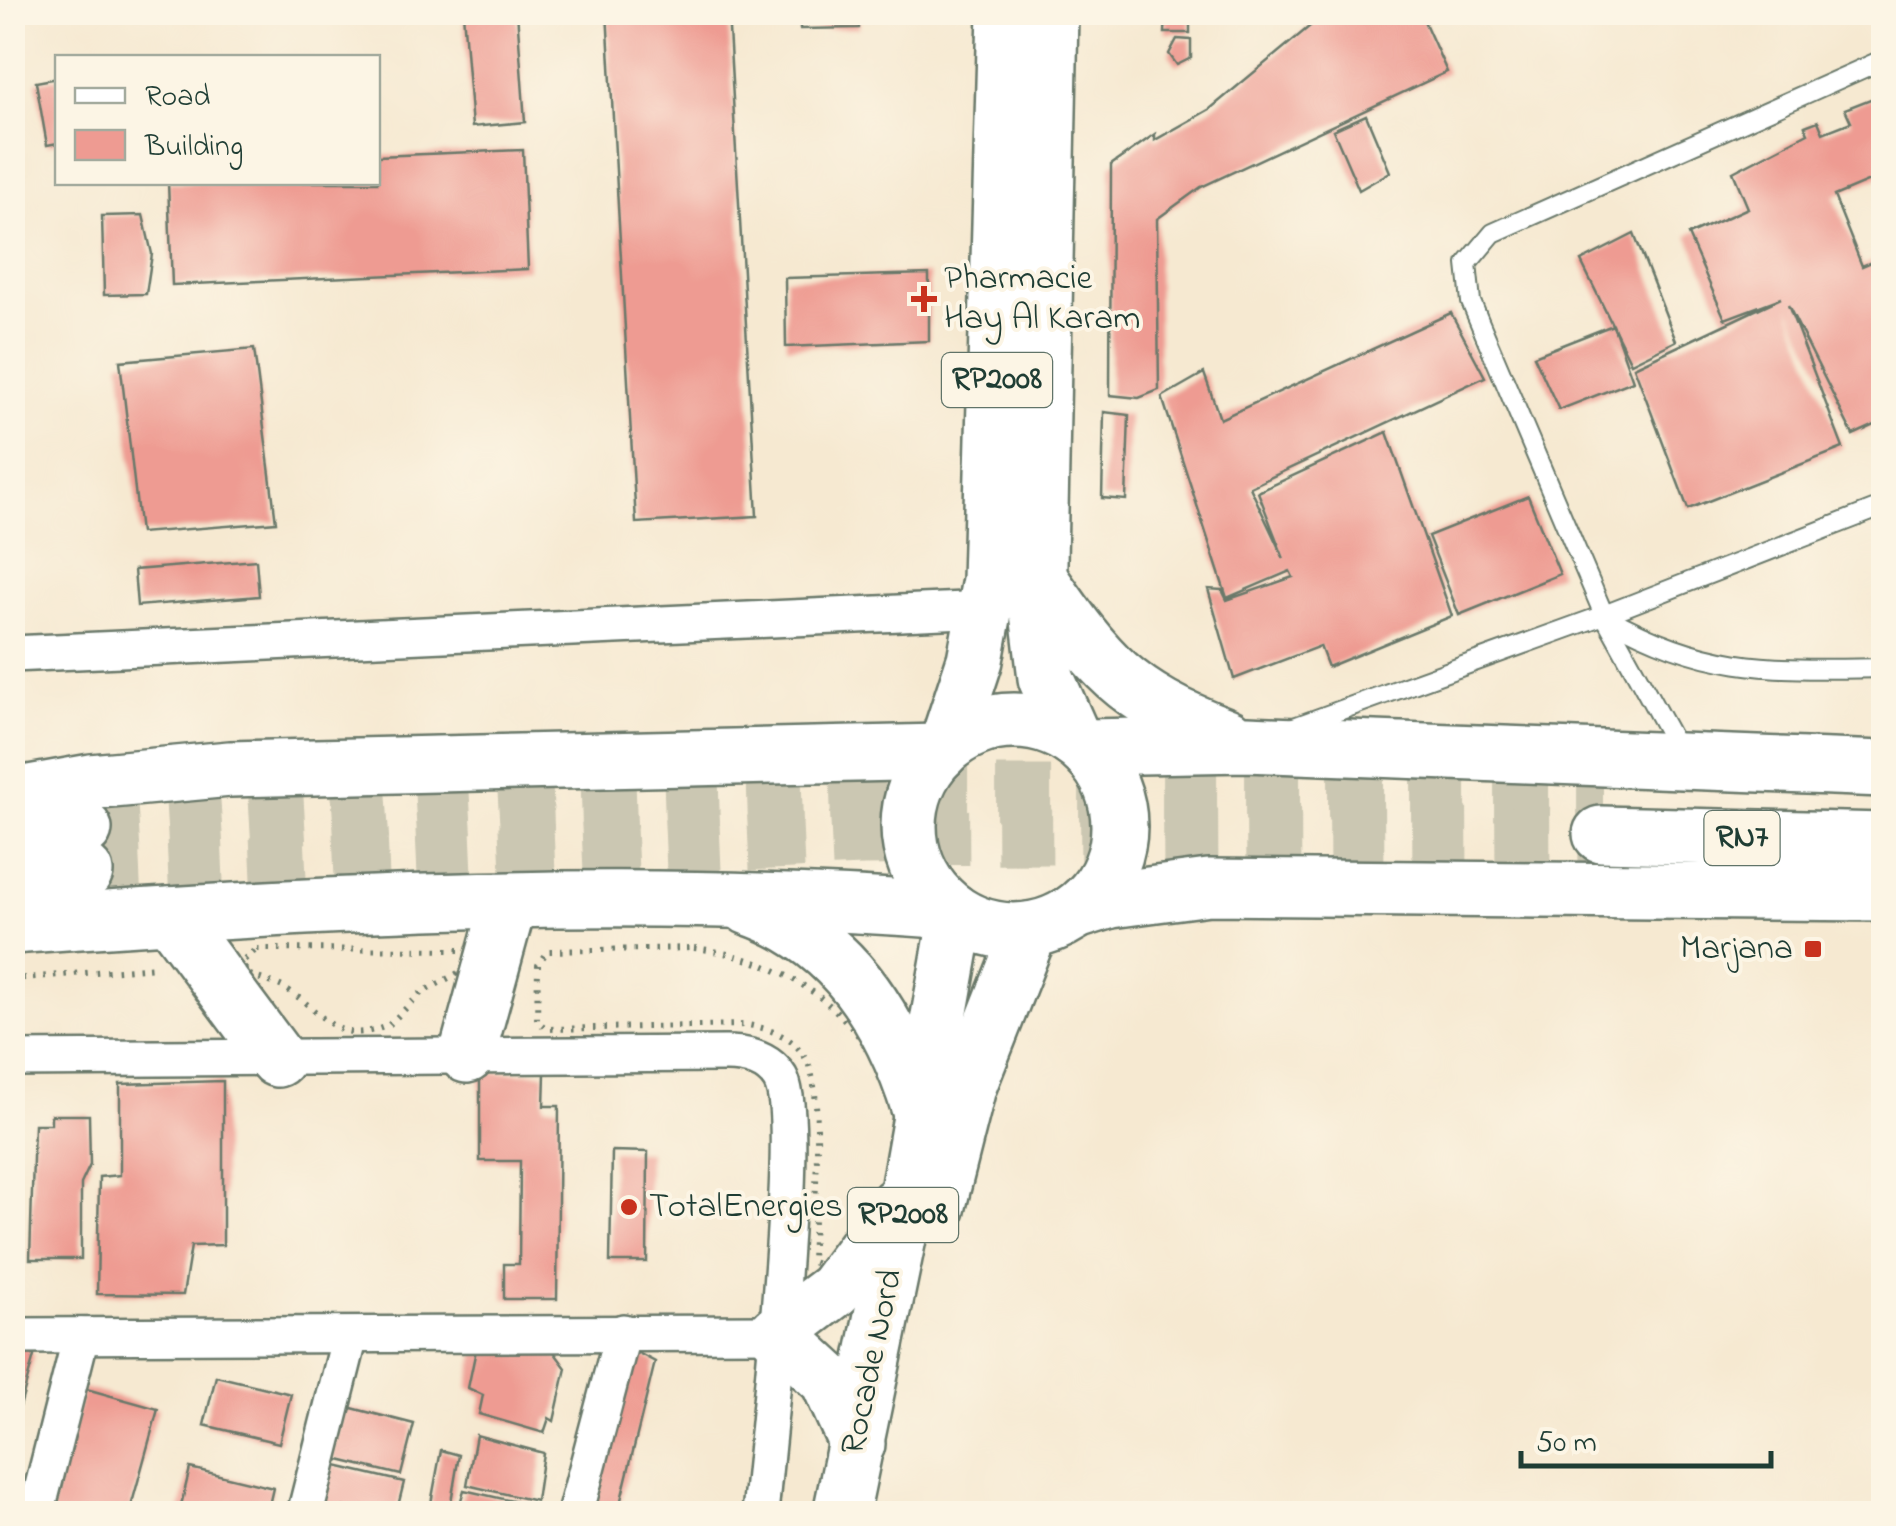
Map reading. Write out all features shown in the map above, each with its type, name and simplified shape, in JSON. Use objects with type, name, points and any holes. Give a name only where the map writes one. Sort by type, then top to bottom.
[{"type":"highway","name":"RP2008","points":[[944,747],[967,690],[986,610],[994,527],[1006,12]]},
{"type":"highway","name":"RP2008","points":[[1050,12],[1038,578],[1046,678],[1080,743]]},
{"type":"highway","points":[[1038,578],[1086,646],[1125,686],[1172,715],[1247,744]]},
{"type":"highway","points":[[1053,921],[1108,873],[1119,825],[1107,776],[1080,743],[1051,727],[1011,721],[973,729],[944,747],[918,782],[909,831],[923,879],[954,913],[980,926],[1053,921],[1112,900],[1208,887],[1884,893]]},
{"type":"highway","points":[[1080,743],[1247,744],[1884,768]]},
{"type":"highway","points":[[12,796],[90,782],[230,770],[944,747]]},
{"type":"highway","name":"RN7","points":[[1884,797],[1602,814],[1884,842]]},
{"type":"highway","points":[[12,834],[84,851],[12,879]]},
{"type":"highway","points":[[12,926],[167,941],[509,902],[737,903],[954,913]]},
{"type":"highway","points":[[467,1055],[509,902]]},
{"type":"highway","points":[[737,903],[802,932],[853,977],[896,1041],[920,1110]]},
{"type":"highway","name":"Rocade Nord","points":[[841,1514],[910,1186],[954,913]]},
{"type":"highway","name":"Rocade Nord","points":[[866,1514],[968,1087],[1053,921]]},
{"type":"highway","points":[[167,941],[277,1060]]},
{"type":"highway","points":[[857,1444],[828,1380],[805,1354],[777,1333],[834,1290],[910,1186]]},
{"type":"street","points":[[12,654],[986,610]]},
{"type":"street","points":[[12,1060],[746,1054],[765,1062],[779,1076],[788,1116],[777,1333],[760,1514]]},
{"type":"street","points":[[576,1514],[622,1332]]},
{"type":"street","points":[[12,1336],[777,1333]]},
{"type":"street","points":[[36,1514],[81,1336]]},
{"type":"street","points":[[305,1514],[350,1336]]},
{"type":"lane","points":[[1682,758],[1604,615],[1471,302],[1468,264],[1492,233],[1884,58]]},
{"type":"lane","points":[[1247,744],[1604,615],[1884,506]]},
{"type":"lane","points":[[1604,615],[1670,649],[1746,668],[1884,668]]},
{"type":"path","points":[[12,979],[167,941]]},
{"type":"path","points":[[257,949],[467,950],[472,956],[466,967],[421,993],[394,1022],[378,1030],[331,1028],[294,994],[252,976],[243,967],[246,955],[257,949]]},
{"type":"building","points":[[463,12],[517,12],[525,122],[472,127]]},
{"type":"building","points":[[607,12],[728,12],[757,516],[636,523]]},
{"type":"building","points":[[800,12],[859,12],[859,28],[800,29]]},
{"type":"building","points":[[1166,12],[1190,12],[1190,33],[1165,33]]},
{"type":"building","points":[[1327,12],[1420,12],[1447,72],[1201,187],[1157,219],[1159,390],[1139,398],[1110,395],[1111,165],[1155,134],[1155,140],[1210,109]]},
{"type":"building","points":[[1177,39],[1191,40],[1191,58],[1177,65],[1169,54]]},
{"type":"building","points":[[55,79],[55,144],[47,145],[36,82]]},
{"type":"building","points":[[1878,96],[1884,109],[1884,175],[1834,196],[1862,266],[1876,260],[1884,277],[1884,421],[1853,435],[1788,305],[1843,448],[1688,509],[1634,367],[1781,298],[1725,319],[1688,235],[1748,208],[1733,172],[1808,133],[1805,126],[1818,121],[1823,133],[1851,122],[1845,109]]},
{"type":"building","points":[[1366,115],[1390,172],[1359,190],[1333,130]]},
{"type":"building","points":[[523,150],[528,269],[172,285],[168,185],[380,185],[380,156]]},
{"type":"building","points":[[143,215],[152,254],[146,294],[104,295],[102,216]]},
{"type":"building","points":[[1634,234],[1676,341],[1631,363],[1581,261]]},
{"type":"building","points":[[929,274],[929,341],[786,347],[785,278]]},
{"type":"building","points":[[1451,313],[1485,377],[1250,487],[1284,559],[1258,492],[1387,432],[1452,616],[1328,667],[1320,646],[1234,679],[1208,589],[1222,590],[1227,600],[1293,577],[1290,571],[1227,598],[1162,397],[1204,373],[1220,419]]},
{"type":"building","points":[[1613,325],[1633,381],[1559,410],[1534,356]]},
{"type":"building","points":[[254,349],[276,522],[140,533],[120,361]]},
{"type":"building","points":[[1104,412],[1129,415],[1126,500],[1102,498]]},
{"type":"building","points":[[1528,496],[1560,574],[1459,615],[1428,536]]},
{"type":"building","points":[[256,560],[259,596],[137,606],[134,570]]},
{"type":"building","points":[[480,1072],[545,1073],[544,1106],[559,1106],[557,1299],[504,1299],[504,1264],[519,1264],[520,1161],[480,1161]]},
{"type":"building","points":[[223,1081],[223,1245],[191,1246],[183,1295],[97,1294],[99,1177],[120,1175],[120,1084]]},
{"type":"building","points":[[51,1115],[89,1115],[90,1165],[81,1184],[81,1259],[30,1259],[34,1124],[51,1124]]},
{"type":"building","name":"TotalEnergies","points":[[612,1151],[648,1152],[647,1262],[610,1262]]},
{"type":"building","points":[[12,1344],[26,1344],[34,1356],[16,1421],[12,1420]]},
{"type":"building","points":[[625,1346],[655,1362],[619,1508],[635,1514],[583,1514]]},
{"type":"building","points":[[551,1348],[566,1368],[554,1421],[549,1418],[544,1433],[479,1414],[483,1395],[468,1388],[476,1350]]},
{"type":"building","points":[[216,1376],[291,1394],[279,1443],[204,1425]]},
{"type":"building","points":[[83,1388],[158,1409],[129,1514],[50,1514]]},
{"type":"building","points":[[344,1406],[414,1424],[401,1475],[331,1458]]},
{"type":"building","points":[[476,1435],[543,1453],[536,1501],[467,1485]]},
{"type":"building","points":[[441,1450],[459,1455],[449,1514],[429,1514]]},
{"type":"building","points":[[332,1465],[404,1482],[396,1514],[363,1514],[344,1507],[342,1513],[320,1506]]},
{"type":"building","points":[[190,1468],[273,1488],[267,1514],[179,1514]]},
{"type":"building","points":[[464,1490],[530,1505],[529,1514],[457,1514]]},
{"type":"tunnel","points":[[84,829],[502,804],[865,793],[1603,793]]},
{"type":"tunnel","points":[[85,872],[862,838],[1601,834]]},
{"type":"place","name":"Pharmacie Hay Al Karam","points":[[924,299]]},
{"type":"place","name":"Marjana","points":[[1813,949]]},
{"type":"place","name":"TotalEnergies","points":[[629,1207]]}]
